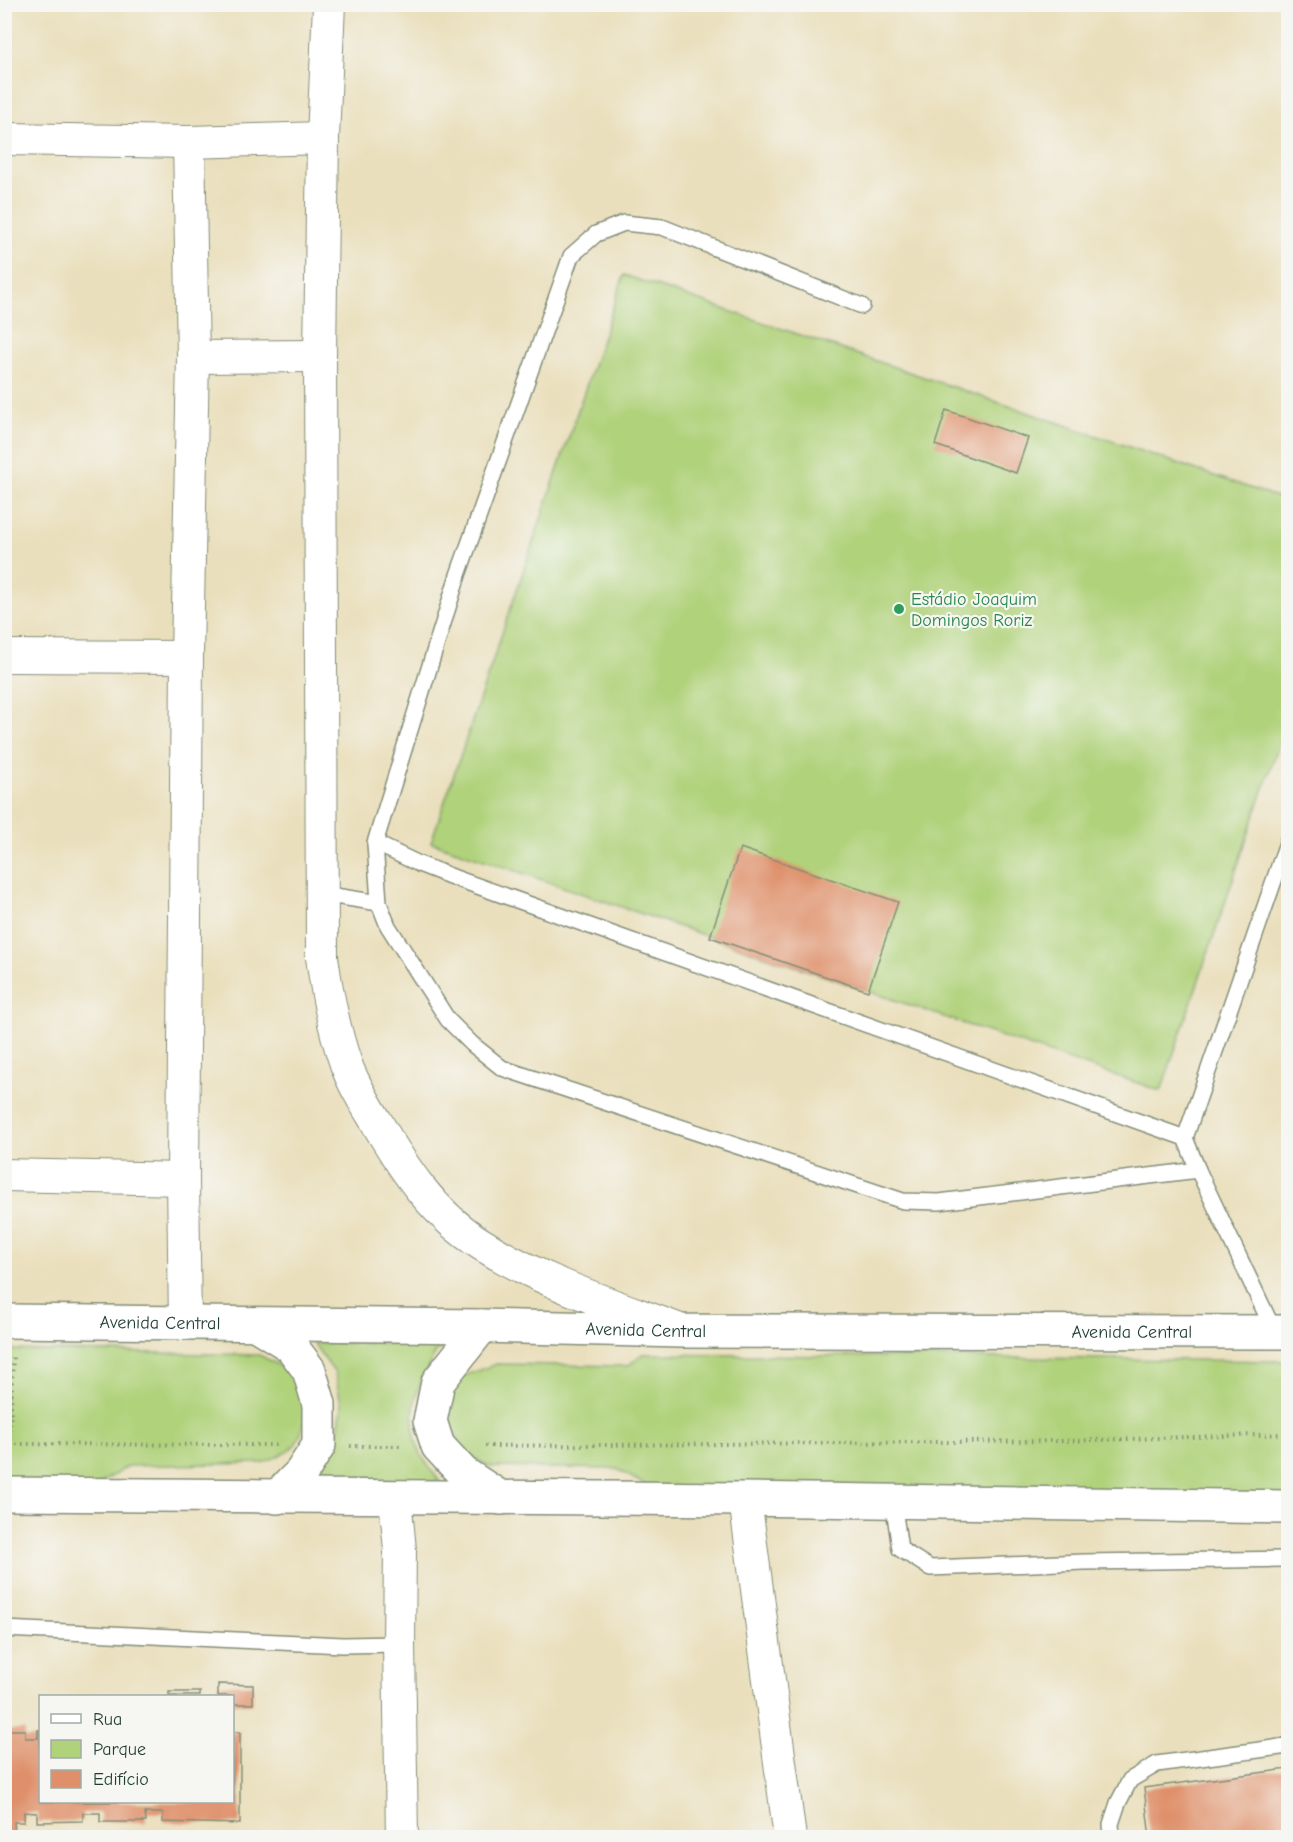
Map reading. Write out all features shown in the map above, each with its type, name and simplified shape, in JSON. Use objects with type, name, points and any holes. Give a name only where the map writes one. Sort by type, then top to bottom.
[{"type":"main road","name":"Avenida Central","points":[[4,1321],[482,1326],[681,1331],[1281,1331]]},
{"type":"main road","points":[[257,1324],[291,1346],[309,1370],[319,1404],[319,1446],[301,1473],[277,1497]]},
{"type":"main road","points":[[482,1326],[438,1382],[430,1421],[438,1446],[463,1473],[501,1498]]},
{"type":"main road","points":[[4,1494],[745,1499],[1288,1507]]},
{"type":"street","points":[[329,4],[323,138],[320,356],[322,957],[327,997],[346,1065],[363,1100],[399,1161],[435,1207],[479,1243],[530,1272],[681,1331]]},
{"type":"street","points":[[4,139],[189,142],[323,138]]},
{"type":"street","points":[[185,1324],[183,1179],[187,657],[193,357],[189,142]]},
{"type":"street","points":[[193,357],[320,356]]},
{"type":"street","points":[[4,656],[187,657]]},
{"type":"street","points":[[4,1175],[183,1179]]},
{"type":"street","points":[[395,1498],[400,1551],[402,1838]]},
{"type":"street","points":[[745,1499],[790,1838]]},
{"type":"lane","points":[[862,306],[662,227],[624,223],[596,234],[571,256],[458,575],[375,843],[379,903],[393,934],[448,1020],[472,1044],[502,1068],[903,1201],[939,1202],[1198,1170]]},
{"type":"lane","points":[[1281,1331],[1198,1170],[1185,1138],[1288,840]]},
{"type":"lane","points":[[375,843],[455,878],[1185,1138]]},
{"type":"lane","points":[[322,894],[379,903]]},
{"type":"lane","points":[[893,1501],[900,1549],[930,1568],[1084,1562],[1288,1559]]},
{"type":"lane","points":[[4,1629],[343,1645],[399,1644]]},
{"type":"lane","points":[[1112,1838],[1111,1824],[1114,1814],[1130,1780],[1156,1764],[1288,1746]]},
{"type":"path","points":[[4,1444],[438,1446],[1062,1442],[1288,1434]]},
{"type":"green space","name":"Estádio Joaquim Domingos Roriz","points":[[624,275],[1288,501],[1288,717],[1161,1091],[431,842]]},
{"type":"green space","points":[[313,1343],[442,1343],[421,1383],[413,1411],[413,1425],[421,1454],[440,1482],[311,1481],[326,1461],[336,1439],[342,1408],[335,1373]]},
{"type":"green space","points":[[5,1350],[259,1355],[286,1370],[299,1383],[304,1402],[303,1424],[296,1443],[291,1449],[262,1463],[128,1466],[87,1492],[5,1489]]},
{"type":"green space","points":[[642,1354],[1288,1361],[1288,1499],[654,1490],[617,1469],[490,1467],[456,1448],[445,1413],[449,1394],[460,1377],[496,1364],[628,1366]]},
{"type":"building","points":[[946,410],[1028,438],[1016,473],[935,445]]},
{"type":"building","points":[[740,848],[898,902],[868,991],[710,937]]},
{"type":"building","points":[[218,1684],[253,1685],[253,1704],[234,1704],[234,1695],[218,1695]]},
{"type":"building","points":[[169,1692],[200,1692],[200,1695],[169,1695]]},
{"type":"building","points":[[4,1730],[25,1730],[25,1738],[38,1738],[39,1730],[39,1803],[234,1803],[234,1732],[240,1732],[240,1824],[163,1822],[163,1813],[145,1813],[146,1822],[100,1822],[100,1813],[83,1813],[83,1821],[37,1822],[37,1813],[24,1812],[24,1822],[14,1822],[15,1838],[4,1838]]},
{"type":"building","points":[[1288,1769],[1288,1838],[1150,1838],[1144,1788]]},
{"type":"place","name":"Estádio Joaquim Domingos Roriz","points":[[899,609]]}]
